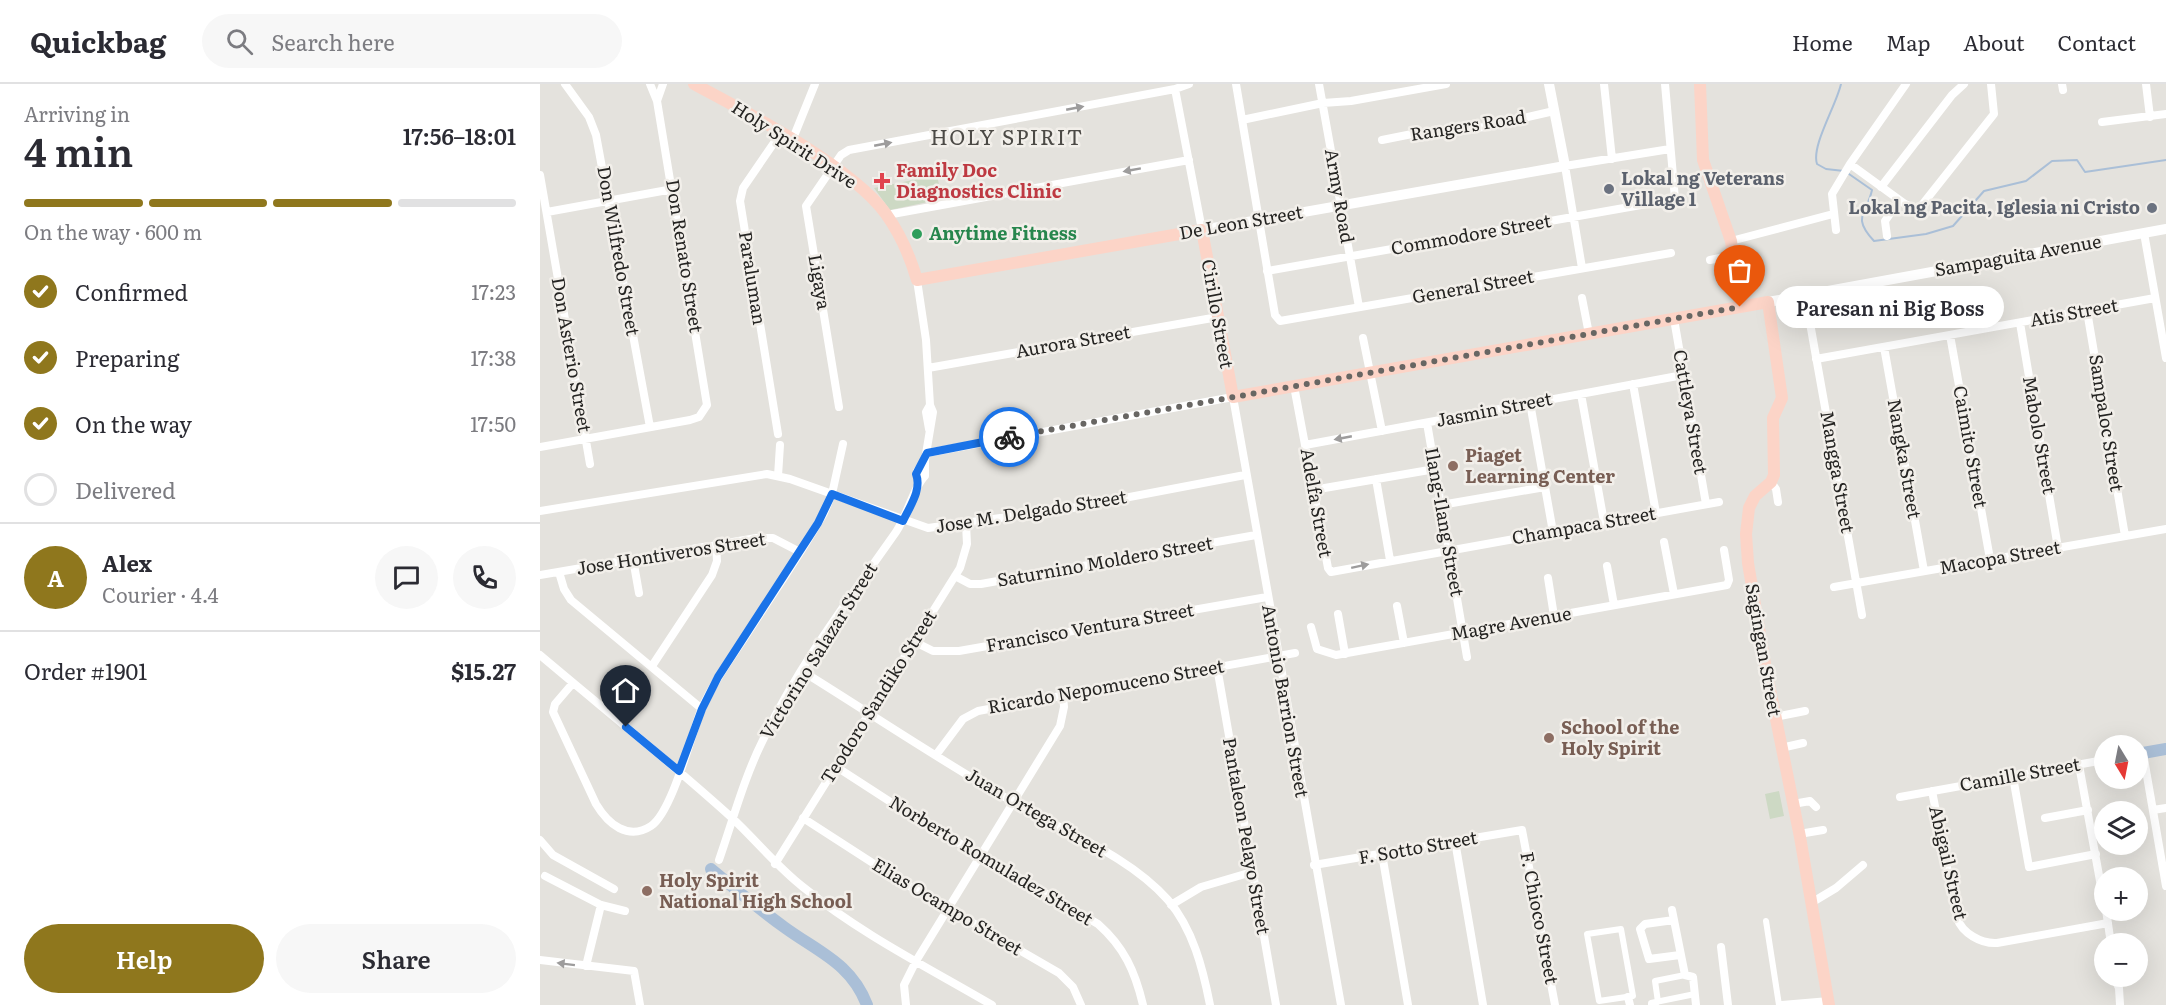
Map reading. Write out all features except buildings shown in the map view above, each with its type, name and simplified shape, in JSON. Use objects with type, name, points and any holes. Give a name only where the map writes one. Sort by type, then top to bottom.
[{"type":"main road","name":"Holy Spirit Drive","points":[[694,84],[832,166],[865,192],[887,215],[902,238],[917,280]]},
{"type":"main road","points":[[1700,84],[1703,160],[1731,241],[1740,307]]},
{"type":"main road","name":"De Leon Street","points":[[917,280],[1202,230]]},
{"type":"main road","name":"Cirillo Street","points":[[1202,230],[1233,397]]},
{"type":"main road","points":[[1768,302],[1782,398],[1773,418],[1774,467],[1771,482]]},
{"type":"main road","name":"Sampaguita Avenue","points":[[1233,397],[1370,375],[1768,302]]},
{"type":"main road","name":"Sagingan Street","points":[[1771,482],[1755,496],[1749,508],[1746,534],[1780,748],[1799,834],[1829,1003]]},
{"type":"street","name":"Don Wilfredo Street","points":[[565,84],[589,117],[596,135],[610,200],[650,427]]},
{"type":"street","name":"Don Renato Street","points":[[650,84],[657,101],[673,189],[707,398],[704,412],[690,420],[650,427]]},
{"type":"street","name":"Don Renato Street","points":[[657,101],[663,84]]},
{"type":"street","points":[[792,141],[815,84]]},
{"type":"street","points":[[832,166],[841,155],[849,150],[1175,89],[1189,84]]},
{"type":"street","points":[[1236,84],[1267,271]]},
{"type":"street","name":"Army Road","points":[[1319,84],[1359,307]]},
{"type":"street","points":[[1242,120],[1323,103],[1351,101],[1446,84]]},
{"type":"street","points":[[1549,84],[1582,268]]},
{"type":"street","points":[[1604,84],[1612,159]]},
{"type":"street","points":[[1564,165],[1670,149],[1665,84]]},
{"type":"street","points":[[1836,230],[1832,194],[1906,84]]},
{"type":"street","points":[[1881,187],[1952,95],[1964,84]]},
{"type":"street","points":[[1846,170],[1881,187],[1913,209],[1920,209],[1994,115],[1991,84]]},
{"type":"street","points":[[2146,84],[2150,117]]},
{"type":"street","name":"Cirillo Street","points":[[1175,89],[1202,230]]},
{"type":"street","name":"Rangers Road","points":[[1382,140],[1412,134],[1485,127],[1554,111]]},
{"type":"street","points":[[2102,122],[2166,114]]},
{"type":"street","name":"Paraluman","points":[[778,434],[740,201],[743,188],[780,134]]},
{"type":"street","name":"Commodore Street","points":[[1267,271],[1675,199],[1670,149]]},
{"type":"street","points":[[887,215],[1189,160]]},
{"type":"street","name":"De Leon Street","points":[[1202,230],[1564,165]]},
{"type":"street","name":"Ligaya","points":[[832,166],[806,206],[839,406]]},
{"type":"street","name":"Don Asterio Street","points":[[540,175],[590,464]]},
{"type":"street","points":[[547,212],[673,189]]},
{"type":"street","points":[[1887,236],[1885,221],[1899,201]]},
{"type":"street","points":[[1731,241],[1833,214]]},
{"type":"street","name":"Sampaguita Avenue","points":[[1768,302],[2166,229]]},
{"type":"street","points":[[2144,233],[2166,358]]},
{"type":"street","name":"General Street","points":[[1267,271],[1277,319],[1284,321],[1671,253]]},
{"type":"street","points":[[1710,260],[1734,255]]},
{"type":"street","name":"Victorino Salazar Street","points":[[719,860],[762,741],[802,670],[903,521],[919,482],[926,473],[929,429],[926,416],[930,405],[928,368],[917,280]]},
{"type":"street","name":"Mangga Street","points":[[1805,296],[1811,315],[1816,359],[1862,615]]},
{"type":"street","points":[[1582,298],[1588,334]]},
{"type":"street","name":"Atis Street","points":[[1816,359],[2155,298]]},
{"type":"street","name":"Sampaloc Street","points":[[2087,310],[2125,536]]},
{"type":"street","name":"Aurora Street","points":[[928,368],[1218,317]]},
{"type":"street","name":"Cattleya Street","points":[[1674,319],[1706,504]]},
{"type":"street","name":"Mabolo Street","points":[[2020,323],[2058,548]]},
{"type":"street","name":"Caimito Street","points":[[1950,335],[1990,560]]},
{"type":"street","points":[[1363,338],[1382,431]]},
{"type":"street","name":"Nangka Street","points":[[1884,347],[1924,571]]},
{"type":"street","name":"Jasmin Street","points":[[1305,445],[1683,375]]},
{"type":"street","points":[[1633,384],[1656,513]]},
{"type":"street","name":"Adelfa Street","points":[[1294,386],[1329,570],[1339,571],[1449,550]]},
{"type":"street","points":[[1581,394],[1604,522]]},
{"type":"street","points":[[926,456],[1233,397]]},
{"type":"street","name":"Antonio Barrion Street","points":[[1233,397],[1314,865],[1341,1005]]},
{"type":"street","points":[[1530,403],[1552,532]]},
{"type":"street","name":"Ilang-Ilang Street","points":[[1427,423],[1467,657]]},
{"type":"street","points":[[540,447],[650,427]]},
{"type":"street","points":[[573,682],[555,704],[554,717],[596,804],[611,824],[631,832],[651,826],[666,809],[702,709],[718,677],[824,513],[832,494],[843,444]]},
{"type":"street","points":[[778,476],[780,445]]},
{"type":"street","points":[[1313,490],[1435,469]]},
{"type":"street","name":"Jose M. Delgado Street","points":[[540,511],[755,474],[778,476],[928,528],[966,524],[1245,475]]},
{"type":"street","points":[[1376,479],[1390,560]]},
{"type":"street","points":[[1771,482],[1776,489],[1778,502]]},
{"type":"street","points":[[1441,505],[1545,487]]},
{"type":"street","name":"Champaca Street","points":[[1449,550],[1719,502]]},
{"type":"street","name":"Teodoro Sandiko Street","points":[[775,864],[956,576],[966,554],[966,524]]},
{"type":"street","name":"Macopa Street","points":[[1834,586],[2166,529]]},
{"type":"street","name":"Saturnino Moldero Street","points":[[956,576],[970,584],[981,585],[1256,535]]},
{"type":"street","name":"Jose Hontiveros Street","points":[[540,575],[716,544],[773,538],[800,552]]},
{"type":"street","points":[[1665,542],[1674,594]]},
{"type":"street","points":[[652,666],[716,568],[716,544]]},
{"type":"street","name":"Magre Avenue","points":[[1311,627],[1315,645],[1321,652],[1345,654],[1674,594],[1729,583],[1724,550]]},
{"type":"street","points":[[633,559],[639,592]]},
{"type":"street","points":[[1607,566],[1614,605]]},
{"type":"street","points":[[559,572],[564,589],[572,600],[702,709]]},
{"type":"street","points":[[1548,578],[1554,616]]},
{"type":"street","name":"Francisco Ventura Street","points":[[915,642],[933,651],[959,651],[1267,597]]},
{"type":"street","points":[[1397,606],[1404,643]]},
{"type":"street","points":[[1338,614],[1345,654]]},
{"type":"street","name":"Ricardo Nepomuceno Street","points":[[936,755],[957,726],[971,713],[1295,653]]},
{"type":"street","points":[[540,655],[679,771],[734,820],[775,864],[864,933],[992,1005]]},
{"type":"street","name":"Pantaleon Pelayo Street","points":[[1217,667],[1276,1005]]},
{"type":"street","name":"Juan Ortega Street","points":[[802,670],[1015,803],[1133,869],[1171,905],[1193,942],[1210,1005]]},
{"type":"street","points":[[906,1005],[904,985],[916,961],[1015,803],[1060,726],[1064,706],[1063,696]]},
{"type":"street","points":[[1775,717],[1805,711]]},
{"type":"street","points":[[1780,748],[1803,743]]},
{"type":"street","name":"Camille Street","points":[[1900,797],[2094,762]]},
{"type":"street","points":[[2079,765],[2094,843]]},
{"type":"street","name":"Norberto Romuladez Street","points":[[835,766],[906,812],[1083,913],[1112,937],[1132,969],[1143,1005]]},
{"type":"street","points":[[2013,777],[2029,867],[2094,854]]},
{"type":"street","points":[[2148,788],[2166,886]]},
{"type":"street","name":"Abigail Street","points":[[1932,791],[1957,918],[1961,926],[1971,934],[1987,943],[1997,943],[2108,923]]},
{"type":"street","points":[[1793,804],[1810,801],[1816,807]]},
{"type":"street","points":[[2153,810],[2166,808]]},
{"type":"street","points":[[2045,818],[2088,810]]},
{"type":"street","name":"Elias Ocampo Street","points":[[803,818],[949,910],[1059,973],[1073,987],[1081,1005]]},
{"type":"street","name":"F. Sotto Street","points":[[1314,865],[1522,830]]},
{"type":"street","name":"F. Chioco Street","points":[[1522,830],[1555,1005]]},
{"type":"street","points":[[1799,834],[1823,830]]},
{"type":"street","points":[[540,840],[553,855],[614,889]]},
{"type":"street","points":[[1455,842],[1483,1005]]},
{"type":"street","points":[[1382,854],[1408,1005]]},
{"type":"street","points":[[1811,903],[1836,888],[1863,865]]},
{"type":"street","points":[[1171,905],[1201,887],[1252,872]]},
{"type":"street","points":[[545,876],[601,905],[625,911]]},
{"type":"street","points":[[586,966],[601,905]]},
{"type":"street","points":[[1672,910],[1685,975]]},
{"type":"street","points":[[1674,920],[1645,924],[1640,929],[1649,960],[1680,955]]},
{"type":"street","points":[[1766,921],[1781,1005],[1829,1003]]},
{"type":"street","points":[[2108,923],[2109,933]]},
{"type":"street","points":[[1621,929],[1633,996],[1629,1001],[1599,1001],[1587,934],[1621,929]]},
{"type":"street","points":[[1721,947],[1728,1005]]},
{"type":"street","points":[[540,960],[634,971],[640,1005]]},
{"type":"street","points":[[1695,994],[1654,1003],[1655,981],[1692,975],[1695,994],[1696,1005]]},
{"type":"green space","points":[[937,175],[942,199],[890,210],[874,188]]},
{"type":"green space","points":[[1779,791],[1784,816],[1770,819],[1765,794]]},
{"type":"waterway","points":[[1841,84],[1816,156],[1817,164],[1826,169],[1844,171]]},
{"type":"waterway","points":[[1849,174],[1872,190],[1862,220],[1863,226],[1874,241],[1926,234],[1953,226],[1984,191],[2026,181],[2052,161],[2077,160],[2085,172],[2166,160]]},
{"type":"waterway","points":[[2148,752],[2166,749]]},
{"type":"waterway","points":[[711,869],[747,899],[843,968],[867,1005]]},
{"type":"way so far","points":[[1009,437],[1740,307]]},
{"type":"place","name":"Family Doc Diagnostics Clinic","points":[[882,181]]},
{"type":"place","name":"Lokal ng Veterans Village 1","points":[[1609,189]]},
{"type":"place","name":"Lokal ng Pacita, Iglesia ni Cristo","points":[[2152,208]]},
{"type":"place","name":"Anytime Fitness","points":[[917,234]]},
{"type":"place","name":"Paresan ni Big Boss","points":[[1740,307]]},
{"type":"place","name":"Piaget Learning Center","points":[[1453,466]]},
{"type":"place","name":"School of the Holy Spirit","points":[[1549,738]]},
{"type":"place","name":"Holy Spirit National High School","points":[[647,891]]},
{"type":"district","name":"HOLY SPIRIT","points":[[1007,138]]},
{"type":"route","points":[[626,727],[679,771],[702,709],[718,677],[818,523],[832,494],[903,521],[917,491],[918,468],[925,460],[927,453],[1009,437]]}]
